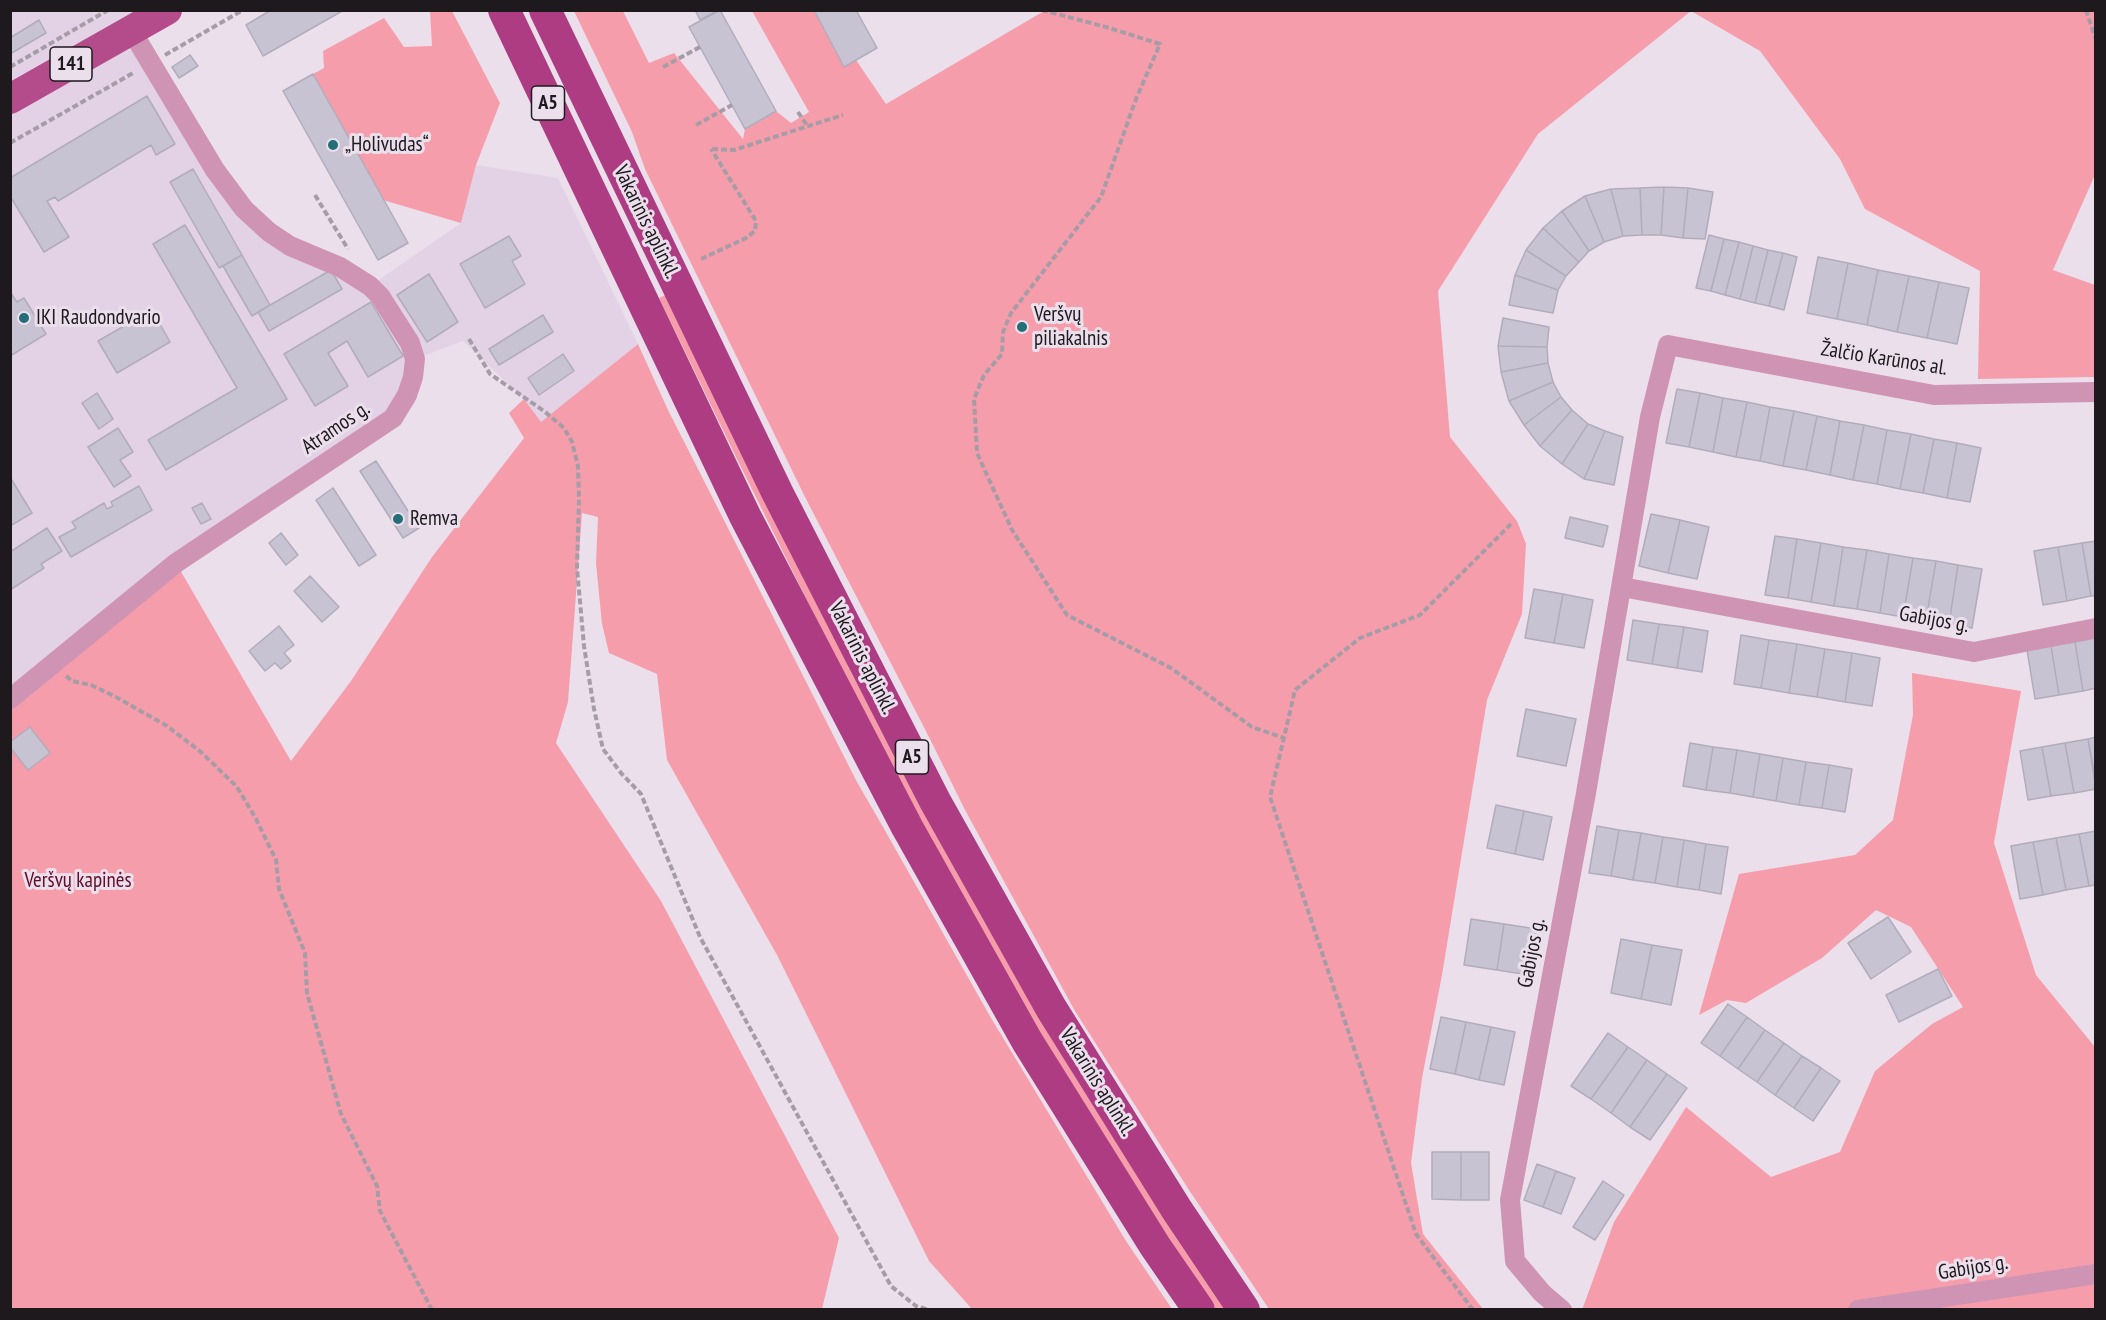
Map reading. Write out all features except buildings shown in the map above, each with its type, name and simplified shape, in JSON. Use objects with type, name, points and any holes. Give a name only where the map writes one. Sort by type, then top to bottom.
[{"type":"highway","name":"Vakarinis aplinkl.","points":[[504,10],[745,516],[907,827],[1027,1041],[1155,1245],[1199,1310]]},
{"type":"highway","name":"Vakarinis aplinkl.","points":[[545,10],[777,492],[935,801],[1051,1008],[1177,1210],[1244,1310]]},
{"type":"main road","name":"141","points":[[131,30],[156,10]]},
{"type":"main road","name":"141","points":[[10,99],[167,10]]},
{"type":"street","name":"Atramos g.","points":[[10,699],[176,563],[393,418],[407,395],[413,377],[415,359],[410,343],[380,296],[370,286],[340,267],[290,246],[269,232],[244,209],[215,170],[131,30]]},
{"type":"street","name":"Žalčio Karūnos al.","points":[[1668,345],[1934,396],[2096,392]]},
{"type":"street","name":"Gabijos g.","points":[[1562,1310],[1542,1293],[1515,1261],[1510,1200],[1586,794],[1650,417],[1668,345]]},
{"type":"street","name":"Gabijos g.","points":[[1622,587],[1974,652],[2096,628]]},
{"type":"street","name":"Gabijos g.","points":[[1858,1310],[2096,1274]]},
{"type":"path","points":[[10,68],[108,10]]},
{"type":"path","points":[[10,143],[243,10]]},
{"type":"path","points":[[1042,10],[1160,44],[1136,99],[1101,197],[1011,314],[1003,332],[1002,354],[984,375],[974,399],[977,453],[1012,530],[1067,615],[1171,668],[1252,727],[1284,738]]},
{"type":"path","points":[[2086,10],[2096,40]]},
{"type":"path","points":[[663,67],[700,47]]},
{"type":"path","points":[[696,124],[732,105]]},
{"type":"path","points":[[798,112],[808,127]]},
{"type":"path","points":[[700,259],[746,238],[755,231],[756,221],[711,149],[734,150],[843,115]]},
{"type":"path","points":[[315,195],[370,286]]},
{"type":"path","points":[[469,339],[490,374],[518,392],[564,428],[572,442],[578,466],[577,568],[584,646],[603,749],[641,794],[700,937],[891,1286],[916,1306],[929,1310]]},
{"type":"path","points":[[1473,1310],[1416,1234],[1270,797],[1295,690],[1360,638],[1420,615],[1511,524]]},
{"type":"path","points":[[52,663],[72,681],[99,688],[168,726],[201,752],[237,787],[276,860],[279,889],[305,953],[307,993],[341,1114],[377,1186],[380,1210],[432,1310]]},
{"type":"shaded area","points":[[11,11],[167,11],[131,29],[244,209],[370,286],[461,223],[476,165],[558,178],[638,344],[541,423],[524,399],[463,341],[415,359],[393,418],[176,563],[11,698]]},
{"type":"green space","points":[[430,11],[452,11],[500,103],[476,165],[461,223],[383,200],[313,74],[324,68],[323,51],[384,18],[404,47],[432,46]]},
{"type":"green space","points":[[574,11],[623,11],[649,63],[674,53],[743,139],[745,129],[776,111],[791,123],[809,112],[752,11],[814,11],[844,66],[856,60],[886,104],[1044,11],[1691,11],[1538,134],[1438,291],[1450,437],[1517,521],[1526,544],[1522,614],[1487,700],[1442,975],[1422,1078],[1411,1163],[1423,1234],[1483,1309],[1269,1309],[1189,1190],[1075,1011],[965,810],[805,497],[645,169],[632,132]]},
{"type":"green space","points":[[1691,11],[2095,11],[2094,177],[2053,270],[2095,285],[2095,377],[1978,379],[1980,271],[1865,209],[1840,159],[1760,51]]},
{"type":"green space","points":[[668,294],[853,676],[981,916],[1074,1075],[1166,1219],[1227,1309],[1216,1309],[1157,1223],[974,921],[846,679],[737,459],[659,298]]},
{"type":"green space","name":"Veršvų kapinės","points":[[638,344],[668,410],[857,782],[991,1018],[1126,1241],[1172,1309],[972,1309],[929,1261],[777,955],[667,760],[657,674],[609,653],[602,624],[596,563],[598,517],[582,513],[568,702],[556,743],[661,901],[839,1238],[822,1309],[11,1309],[10,699],[176,563],[291,761],[351,681],[432,557],[524,438],[509,413],[524,399],[541,422]]},
{"type":"green space","points":[[1912,673],[2021,691],[1994,843],[2036,975],[2095,1047],[2095,1309],[1582,1310],[1614,1222],[1686,1107],[1771,1177],[1840,1152],[1875,1071],[1932,1024],[1963,1007],[1911,927],[1876,910],[1822,958],[1746,1003],[1727,1000],[1699,1015],[1739,874],[1855,855],[1893,820],[1913,715]]},
{"type":"place","name":"„Holivudas“","points":[[333,145]]},
{"type":"place","name":"IKI Raudondvario","points":[[24,318]]},
{"type":"place","name":"Veršvų piliakalnis","points":[[1022,327]]},
{"type":"place","name":"Remva","points":[[398,519]]}]
